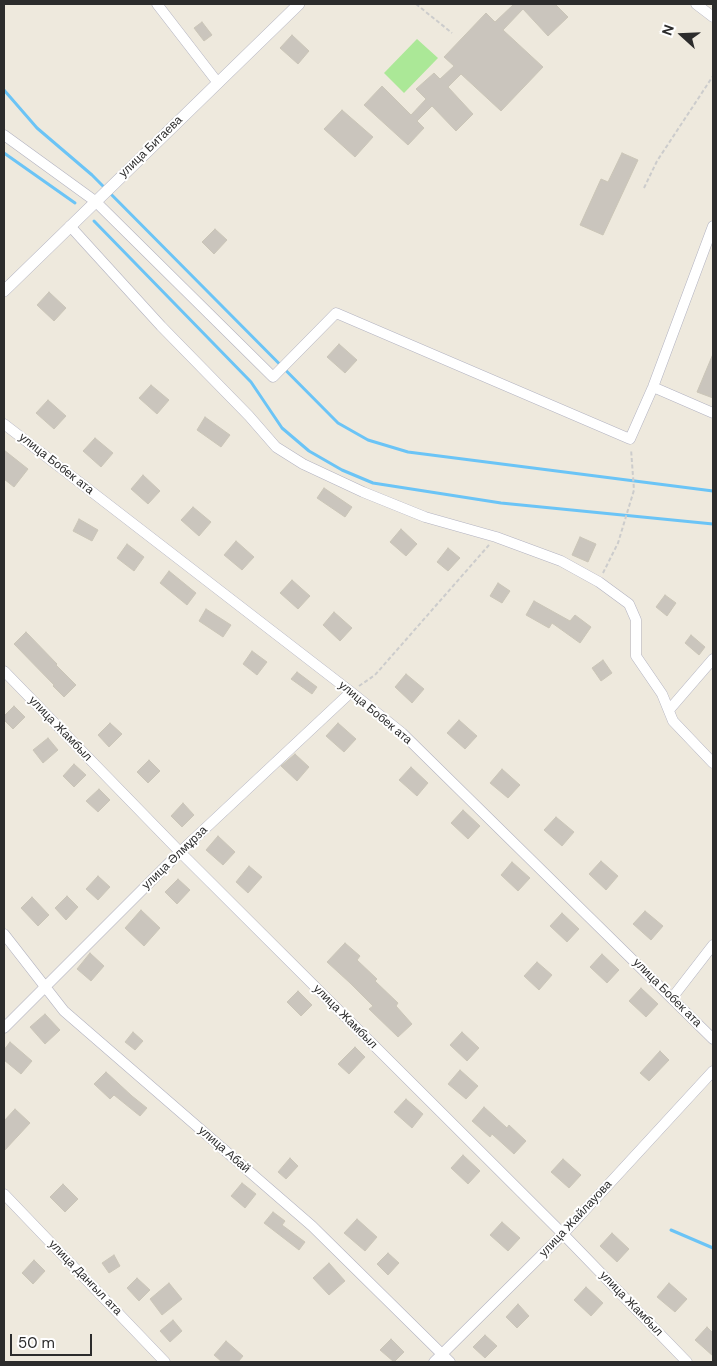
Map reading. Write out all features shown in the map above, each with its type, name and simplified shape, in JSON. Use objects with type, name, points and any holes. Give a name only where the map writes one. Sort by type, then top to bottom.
[{"type":"street","points":[[157,4],[218,83]]},
{"type":"street","name":"улица Битаева","points":[[4,291],[299,4]]},
{"type":"street","points":[[696,4],[713,17]]},
{"type":"street","points":[[4,135],[95,201],[273,377],[336,313],[630,439],[653,387],[713,226]]},
{"type":"street","points":[[70,226],[161,326],[249,416],[276,447],[303,464],[363,492],[425,517],[496,537],[561,561],[599,582],[628,604],[636,620],[636,656],[662,694],[673,721],[713,763]]},
{"type":"street","points":[[653,387],[713,413]]},
{"type":"street","name":"улица Бобек ата","points":[[4,424],[402,733],[713,1039]]},
{"type":"street","points":[[669,710],[713,659]]},
{"type":"street","name":"улица Жамбыл","points":[[4,671],[180,852],[563,1234],[687,1362]]},
{"type":"street","name":"улица Әлмұрза","points":[[4,1028],[180,852],[351,692]]},
{"type":"street","name":"улица Абай","points":[[4,934],[64,1011],[312,1226],[446,1358]]},
{"type":"street","points":[[672,998],[713,945]]},
{"type":"street","name":"улица Жайлауова","points":[[434,1362],[446,1358],[713,1071]]},
{"type":"street","name":"улица Дангыл ата","points":[[4,1194],[165,1362]]},
{"type":"path","points":[[416,4],[452,33]]},
{"type":"path","points":[[644,188],[658,161],[713,76]]},
{"type":"path","points":[[599,582],[618,544],[634,490],[630,439]]},
{"type":"path","points":[[351,692],[375,675],[496,537]]},
{"type":"green space","points":[[417,39],[438,58],[404,93],[384,73]]},
{"type":"building","points":[[514,4],[555,4],[568,17],[548,36],[523,9],[503,30],[543,67],[501,111],[461,74],[448,87],[473,114],[456,131],[432,106],[417,121],[424,128],[408,145],[364,105],[382,86],[411,115],[426,99],[416,89],[434,73],[440,79],[454,66],[444,57],[486,13],[495,22]]},
{"type":"building","points":[[202,22],[212,35],[204,41],[194,28]]},
{"type":"building","points":[[292,35],[309,51],[298,64],[280,48]]},
{"type":"building","points":[[342,110],[373,137],[355,157],[324,129]]},
{"type":"building","points":[[622,153],[638,160],[603,235],[580,225],[601,179],[608,182]]},
{"type":"building","points":[[215,229],[227,240],[214,254],[202,242]]},
{"type":"building","points":[[49,292],[66,308],[54,321],[37,305]]},
{"type":"building","points":[[339,344],[357,360],[345,373],[327,357]]},
{"type":"building","points":[[713,354],[713,398],[697,392]]},
{"type":"building","points":[[151,385],[169,400],[157,414],[139,398]]},
{"type":"building","points":[[48,400],[66,416],[54,429],[36,413]]},
{"type":"building","points":[[205,417],[230,435],[221,447],[197,430]]},
{"type":"building","points":[[95,438],[113,453],[101,467],[83,451]]},
{"type":"building","points":[[4,450],[28,469],[14,487],[4,479]]},
{"type":"building","points":[[143,475],[160,491],[148,504],[131,489]]},
{"type":"building","points":[[324,488],[352,507],[345,517],[317,498]]},
{"type":"building","points":[[193,507],[211,522],[199,536],[181,520]]},
{"type":"building","points":[[79,519],[98,530],[92,541],[73,531]]},
{"type":"building","points":[[401,529],[417,544],[406,556],[390,542]]},
{"type":"building","points":[[580,537],[596,544],[588,562],[572,555]]},
{"type":"building","points":[[236,541],[254,557],[242,570],[224,555]]},
{"type":"building","points":[[127,544],[144,557],[134,571],[117,558]]},
{"type":"building","points":[[448,548],[460,558],[448,571],[437,562]]},
{"type":"building","points":[[169,571],[196,593],[187,605],[160,583]]},
{"type":"building","points":[[292,580],[310,596],[298,609],[280,593]]},
{"type":"building","points":[[498,583],[510,591],[502,603],[490,596]]},
{"type":"building","points":[[665,595],[676,603],[667,616],[656,607]]},
{"type":"building","points":[[534,601],[570,621],[575,615],[591,627],[580,643],[552,623],[549,628],[526,615]]},
{"type":"building","points":[[206,609],[231,625],[223,637],[199,621]]},
{"type":"building","points":[[334,612],[352,628],[340,641],[323,625]]},
{"type":"building","points":[[26,632],[76,685],[64,697],[14,644]]},
{"type":"building","points":[[691,635],[705,647],[699,655],[685,643]]},
{"type":"building","points":[[252,651],[267,662],[257,675],[243,664]]},
{"type":"building","points":[[603,660],[612,673],[601,681],[592,668]]},
{"type":"building","points":[[297,672],[317,687],[312,694],[291,679]]},
{"type":"building","points":[[406,674],[424,689],[412,703],[395,687]]},
{"type":"building","points":[[14,706],[25,717],[13,729],[4,720],[4,716]]},
{"type":"building","points":[[459,720],[477,736],[465,749],[447,733]]},
{"type":"building","points":[[110,723],[122,734],[109,747],[98,735]]},
{"type":"building","points":[[338,723],[356,739],[344,752],[326,736]]},
{"type":"building","points":[[48,738],[58,750],[43,763],[33,750]]},
{"type":"building","points":[[295,754],[309,767],[297,781],[281,766]]},
{"type":"building","points":[[149,760],[160,771],[148,783],[137,772]]},
{"type":"building","points":[[74,764],[86,775],[74,787],[63,776]]},
{"type":"building","points":[[411,767],[428,783],[417,796],[399,780]]},
{"type":"building","points":[[502,769],[520,785],[508,798],[490,783]]},
{"type":"building","points":[[99,789],[110,800],[98,812],[86,801]]},
{"type":"building","points":[[183,803],[194,815],[182,827],[171,816]]},
{"type":"building","points":[[463,810],[480,826],[468,839],[451,823]]},
{"type":"building","points":[[556,817],[574,832],[562,846],[544,830]]},
{"type":"building","points":[[218,836],[235,852],[223,865],[206,850]]},
{"type":"building","points":[[601,861],[618,876],[606,890],[589,874]]},
{"type":"building","points":[[512,862],[530,878],[518,891],[501,875]]},
{"type":"building","points":[[249,866],[262,877],[248,893],[236,882]]},
{"type":"building","points":[[98,876],[110,887],[98,900],[86,889]]},
{"type":"building","points":[[178,879],[190,890],[177,904],[165,892]]},
{"type":"building","points":[[67,896],[78,907],[66,920],[55,908]]},
{"type":"building","points":[[32,897],[49,915],[38,926],[21,908]]},
{"type":"building","points":[[141,910],[160,928],[144,946],[125,928]]},
{"type":"building","points":[[645,911],[663,926],[651,940],[633,924]]},
{"type":"building","points":[[562,913],[579,929],[567,942],[550,926]]},
{"type":"building","points":[[345,943],[360,956],[357,960],[398,1003],[396,1006],[412,1024],[398,1037],[369,1009],[373,1006],[327,962]]},
{"type":"building","points":[[90,953],[104,966],[91,981],[77,969]]},
{"type":"building","points":[[602,954],[619,970],[607,983],[590,967]]},
{"type":"building","points":[[537,962],[552,975],[539,990],[524,976]]},
{"type":"building","points":[[641,988],[658,1004],[646,1017],[629,1001]]},
{"type":"building","points":[[298,991],[312,1005],[301,1016],[287,1002]]},
{"type":"building","points":[[45,1014],[60,1030],[45,1044],[30,1027]]},
{"type":"building","points":[[133,1032],[143,1041],[135,1050],[125,1042]]},
{"type":"building","points":[[462,1032],[479,1048],[467,1061],[450,1045]]},
{"type":"building","points":[[10,1042],[32,1061],[21,1074],[4,1060],[4,1050]]},
{"type":"building","points":[[355,1047],[365,1057],[349,1074],[338,1064]]},
{"type":"building","points":[[660,1051],[669,1060],[649,1081],[640,1073]]},
{"type":"building","points":[[460,1070],[478,1086],[466,1099],[448,1084]]},
{"type":"building","points":[[106,1072],[147,1108],[140,1116],[114,1095],[110,1099],[94,1084]]},
{"type":"building","points":[[406,1099],[423,1114],[412,1128],[394,1112]]},
{"type":"building","points":[[484,1107],[507,1128],[509,1125],[526,1141],[514,1154],[492,1134],[490,1137],[472,1121]]},
{"type":"building","points":[[15,1109],[30,1123],[4,1151],[4,1121]]},
{"type":"building","points":[[463,1155],[480,1171],[468,1184],[451,1168]]},
{"type":"building","points":[[290,1158],[298,1166],[286,1179],[278,1172]]},
{"type":"building","points":[[563,1159],[581,1175],[569,1188],[551,1172]]},
{"type":"building","points":[[242,1183],[256,1194],[245,1208],[231,1196]]},
{"type":"building","points":[[63,1184],[78,1199],[65,1212],[50,1197]]},
{"type":"building","points":[[273,1212],[285,1221],[282,1225],[305,1242],[299,1250],[264,1223]]},
{"type":"building","points":[[357,1219],[377,1237],[365,1251],[344,1233]]},
{"type":"building","points":[[502,1222],[520,1238],[508,1251],[490,1235]]},
{"type":"building","points":[[612,1233],[629,1249],[617,1262],[600,1246]]},
{"type":"building","points":[[388,1253],[399,1263],[388,1275],[377,1264]]},
{"type":"building","points":[[114,1255],[120,1266],[109,1273],[102,1263]]},
{"type":"building","points":[[34,1260],[45,1271],[33,1284],[22,1273]]},
{"type":"building","points":[[329,1263],[345,1281],[329,1295],[313,1278]]},
{"type":"building","points":[[137,1278],[150,1290],[139,1301],[127,1288]]},
{"type":"building","points":[[169,1283],[182,1299],[162,1315],[150,1299]]},
{"type":"building","points":[[669,1283],[687,1299],[675,1312],[657,1297]]},
{"type":"building","points":[[586,1287],[603,1303],[591,1316],[574,1300]]},
{"type":"building","points":[[518,1304],[529,1316],[517,1328],[506,1317]]},
{"type":"building","points":[[173,1320],[182,1331],[170,1342],[160,1331]]},
{"type":"building","points":[[707,1327],[713,1333],[713,1356],[695,1340]]},
{"type":"building","points":[[485,1335],[497,1346],[485,1358],[473,1347]]},
{"type":"building","points":[[391,1339],[404,1352],[394,1362],[380,1350]]},
{"type":"building","points":[[226,1341],[243,1356],[238,1362],[222,1362],[214,1355]]},
{"type":"waterway","points":[[4,90],[37,128],[92,175],[338,423],[368,440],[408,452],[713,491]]},
{"type":"waterway","points":[[4,153],[75,203]]},
{"type":"waterway","points":[[94,221],[251,382],[282,428],[309,451],[342,470],[373,483],[501,503],[713,524]]},
{"type":"waterway","points":[[671,1230],[713,1248]]}]
